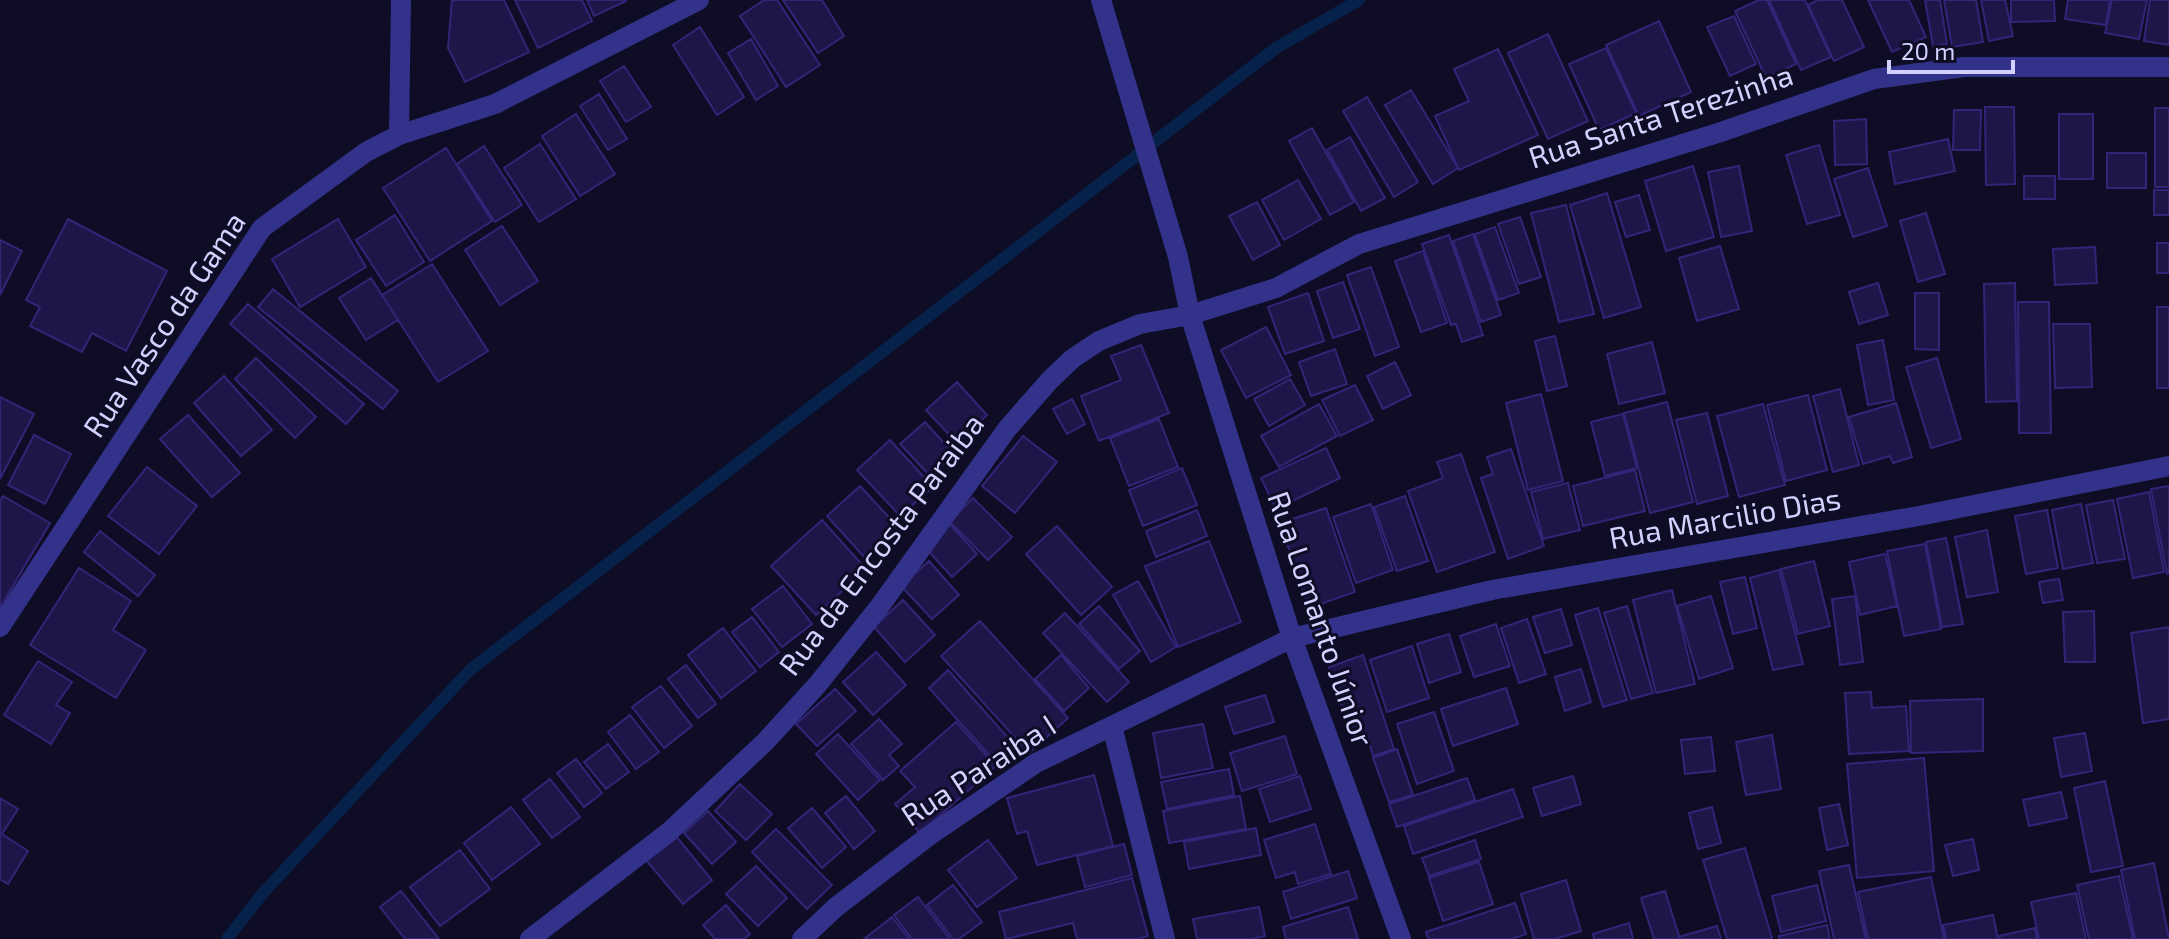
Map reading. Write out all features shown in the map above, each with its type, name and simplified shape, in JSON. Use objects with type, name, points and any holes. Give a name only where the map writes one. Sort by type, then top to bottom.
[{"type":"street","points":[[399,135],[401,0]]},
{"type":"street","name":"Rua Vasco da Gama","points":[[0,627],[262,228],[366,152],[399,135],[495,104],[699,0]]},
{"type":"street","name":"Rua Lomanto Júnior","points":[[1101,0],[1178,257],[1190,315],[1292,638],[1401,939]]},
{"type":"street","name":"Rua Santa Terezinha","points":[[1190,315],[1276,288],[1359,244],[1718,133],[1874,79],[1964,67],[2169,67]]},
{"type":"street","name":"Rua da Encosta Paraiba","points":[[530,939],[669,832],[765,742],[818,684],[872,617],[1007,429],[1072,359],[1119,331],[1190,315]]},
{"type":"street","name":"Rua Marcilio Dias","points":[[1292,638],[1492,590],[1919,516],[2169,466]]},
{"type":"street","name":"Rua Paraiba I","points":[[802,939],[836,907],[930,835],[1036,763],[1292,638]]},
{"type":"street","points":[[1112,726],[1165,939]]},
{"type":"building","points":[[452,0],[504,0],[529,52],[465,82],[448,48]]},
{"type":"building","points":[[515,0],[582,0],[592,21],[538,48]]},
{"type":"building","points":[[587,0],[626,0],[626,1],[594,16]]},
{"type":"building","points":[[764,0],[777,0],[820,65],[786,87],[740,16]]},
{"type":"building","points":[[783,0],[822,0],[844,36],[818,53]]},
{"type":"building","points":[[1759,0],[1767,0],[1796,64],[1766,78],[1735,11]]},
{"type":"building","points":[[1769,0],[1805,0],[1831,57],[1801,70]]},
{"type":"building","points":[[1818,0],[1842,0],[1864,47],[1834,61],[1808,5]]},
{"type":"building","points":[[1868,0],[1909,0],[1926,37],[1892,52]]},
{"type":"building","points":[[1925,0],[1940,0],[1947,44],[1933,46]]},
{"type":"building","points":[[1944,0],[1976,0],[1983,42],[1952,47]]},
{"type":"building","points":[[1981,0],[2005,0],[2013,36],[1989,41]]},
{"type":"building","points":[[2011,0],[2054,0],[2055,21],[2011,22]]},
{"type":"building","points":[[2068,0],[2110,0],[2106,25],[2065,19]]},
{"type":"building","points":[[2112,0],[2147,0],[2139,39],[2105,33]]},
{"type":"building","points":[[2150,0],[2169,0],[2169,45],[2144,41]]},
{"type":"building","points":[[1734,16],[1756,64],[1730,76],[1707,27]]},
{"type":"building","points":[[1659,21],[1691,92],[1639,116],[1606,45]]},
{"type":"building","points":[[700,27],[744,97],[717,115],[673,45]]},
{"type":"building","points":[[1548,34],[1588,121],[1548,139],[1508,53]]},
{"type":"building","points":[[751,39],[778,86],[756,100],[728,53]]},
{"type":"building","points":[[1606,48],[1636,113],[1599,130],[1569,64]]},
{"type":"building","points":[[1498,49],[1538,135],[1459,170],[1435,116],[1469,101],[1454,69]]},
{"type":"building","points":[[624,66],[651,107],[626,122],[600,81]]},
{"type":"building","points":[[1411,90],[1458,168],[1433,184],[1385,105]]},
{"type":"building","points":[[599,94],[627,139],[608,150],[580,106]]},
{"type":"building","points":[[1367,97],[1418,182],[1394,197],[1343,111]]},
{"type":"building","points":[[1985,107],[2014,107],[2015,184],[1986,185]]},
{"type":"building","points":[[2155,108],[2169,108],[2169,187],[2155,187]]},
{"type":"building","points":[[1954,110],[1981,110],[1980,150],[1953,150]]},
{"type":"building","points":[[576,114],[615,174],[580,196],[542,136]]},
{"type":"building","points":[[2059,114],[2093,114],[2093,179],[2059,179]]},
{"type":"building","points":[[1866,119],[1867,164],[1835,165],[1834,121]]},
{"type":"building","points":[[1312,128],[1354,202],[1330,215],[1289,141]]},
{"type":"building","points":[[1350,137],[1385,198],[1361,211],[1327,150]]},
{"type":"building","points":[[1948,139],[1955,171],[1895,184],[1889,152]]},
{"type":"building","points":[[540,144],[576,199],[539,222],[504,168]]},
{"type":"building","points":[[1819,145],[1840,215],[1807,224],[1786,155]]},
{"type":"building","points":[[484,146],[522,205],[495,222],[457,164]]},
{"type":"building","points":[[446,148],[492,221],[430,261],[383,188]]},
{"type":"building","points":[[2107,153],[2146,153],[2146,188],[2107,188]]},
{"type":"building","points":[[1693,166],[1714,237],[1666,251],[1645,181]]},
{"type":"building","points":[[1739,166],[1752,231],[1721,237],[1708,172]]},
{"type":"building","points":[[1868,168],[1887,226],[1853,237],[1834,179]]},
{"type":"building","points":[[2024,176],[2055,176],[2055,199],[2024,199]]},
{"type":"building","points":[[1298,180],[1321,219],[1284,240],[1262,200]]},
{"type":"building","points":[[2154,190],[2169,190],[2169,215],[2154,215]]},
{"type":"building","points":[[1607,193],[1641,307],[1604,318],[1570,205]]},
{"type":"building","points":[[1639,195],[1650,230],[1626,237],[1615,202]]},
{"type":"building","points":[[1257,202],[1280,245],[1253,260],[1229,216]]},
{"type":"building","points":[[1566,205],[1594,314],[1559,322],[1531,213]]},
{"type":"building","points":[[1926,213],[1945,274],[1918,282],[1900,221]]},
{"type":"building","points":[[395,215],[424,262],[386,286],[356,240]]},
{"type":"building","points":[[1520,217],[1541,277],[1519,284],[1498,224]]},
{"type":"building","points":[[68,219],[167,271],[126,351],[92,333],[82,352],[30,326],[40,307],[26,300]]},
{"type":"building","points":[[338,219],[366,267],[300,307],[272,259]]},
{"type":"building","points":[[502,226],[538,281],[500,305],[465,250]]},
{"type":"building","points":[[1495,227],[1519,293],[1498,300],[1475,234]]},
{"type":"building","points":[[1473,234],[1501,315],[1481,322],[1453,241]]},
{"type":"building","points":[[1449,235],[1483,335],[1462,342],[1456,324],[1451,325],[1422,244]]},
{"type":"building","points":[[0,240],[22,251],[0,295]]},
{"type":"building","points":[[2157,243],[2169,243],[2169,273],[2157,273]]},
{"type":"building","points":[[1720,246],[1739,309],[1697,321],[1679,258]]},
{"type":"building","points":[[2095,247],[2097,283],[2055,285],[2053,249]]},
{"type":"building","points":[[1423,251],[1447,323],[1421,332],[1395,261]]},
{"type":"building","points":[[432,264],[488,351],[438,382],[382,295]]},
{"type":"building","points":[[1371,267],[1399,347],[1375,356],[1347,275]]},
{"type":"building","points":[[371,278],[398,320],[366,340],[339,298]]},
{"type":"building","points":[[1343,282],[1360,329],[1333,338],[1317,291]]},
{"type":"building","points":[[1878,283],[1888,315],[1859,324],[1849,292]]},
{"type":"building","points":[[2015,283],[2017,401],[1986,402],[1984,284]]},
{"type":"building","points":[[273,289],[398,391],[383,409],[258,307]]},
{"type":"building","points":[[1308,293],[1324,341],[1285,354],[1268,307]]},
{"type":"building","points":[[1915,293],[1939,293],[1939,350],[1915,349]]},
{"type":"building","points":[[2018,302],[2049,302],[2051,433],[2019,433]]},
{"type":"building","points":[[248,304],[364,404],[346,424],[230,324]]},
{"type":"building","points":[[2157,307],[2169,307],[2169,388],[2157,388]]},
{"type":"building","points":[[2053,324],[2090,324],[2092,387],[2055,388]]},
{"type":"building","points":[[1266,327],[1291,375],[1246,398],[1221,350]]},
{"type":"building","points":[[1555,336],[1567,386],[1547,391],[1535,341]]},
{"type":"building","points":[[1883,340],[1894,400],[1868,405],[1857,345]]},
{"type":"building","points":[[1652,342],[1665,393],[1619,404],[1607,354]]},
{"type":"building","points":[[1141,345],[1169,413],[1099,441],[1081,396],[1121,380],[1111,356]]},
{"type":"building","points":[[1335,349],[1347,384],[1311,396],[1299,362]]},
{"type":"building","points":[[256,358],[316,417],[295,438],[235,379]]},
{"type":"building","points":[[1937,358],[1961,439],[1931,448],[1906,367]]},
{"type":"building","points":[[1395,362],[1411,395],[1383,409],[1367,376]]},
{"type":"building","points":[[224,376],[272,430],[241,456],[194,403]]},
{"type":"building","points":[[1290,379],[1305,405],[1269,426],[1254,399]]},
{"type":"building","points":[[957,382],[987,415],[957,443],[926,410]]},
{"type":"building","points":[[1355,385],[1373,420],[1340,436],[1322,400]]},
{"type":"building","points":[[1840,389],[1859,465],[1833,472],[1813,396]]},
{"type":"building","points":[[1541,394],[1563,481],[1528,490],[1506,403]]},
{"type":"building","points":[[1808,395],[1827,470],[1786,481],[1767,405]]},
{"type":"building","points":[[0,397],[34,414],[0,479]]},
{"type":"building","points":[[1072,399],[1085,424],[1067,434],[1053,409]]},
{"type":"building","points":[[1667,402],[1693,502],[1650,513],[1624,413]]},
{"type":"building","points":[[1896,403],[1912,457],[1893,463],[1890,456],[1863,464],[1849,417]]},
{"type":"building","points":[[1319,404],[1337,436],[1279,467],[1261,436]]},
{"type":"building","points":[[1763,404],[1785,485],[1739,497],[1717,416]]},
{"type":"building","points":[[1707,413],[1728,496],[1697,504],[1676,420]]},
{"type":"building","points":[[1623,414],[1637,468],[1605,476],[1591,422]]},
{"type":"building","points":[[188,415],[240,473],[212,497],[160,439]]},
{"type":"building","points":[[1159,419],[1178,467],[1129,486],[1110,438]]},
{"type":"building","points":[[925,422],[954,454],[930,476],[900,444]]},
{"type":"building","points":[[34,435],[71,454],[45,504],[8,485]]},
{"type":"building","points":[[1023,436],[1057,462],[1015,513],[982,486]]},
{"type":"building","points":[[890,440],[933,487],[900,516],[857,470]]},
{"type":"building","points":[[1326,448],[1340,478],[1276,509],[1261,478]]},
{"type":"building","points":[[1511,449],[1544,546],[1508,559],[1481,478],[1493,474],[1487,457]]},
{"type":"building","points":[[1461,454],[1495,552],[1437,572],[1408,491],[1443,478],[1437,462]]},
{"type":"building","points":[[147,467],[197,506],[159,554],[108,516]]},
{"type":"building","points":[[1182,468],[1197,505],[1143,526],[1129,490]]},
{"type":"building","points":[[1635,470],[1645,511],[1583,526],[1573,486]]},
{"type":"building","points":[[1568,483],[1580,530],[1543,539],[1531,492]]},
{"type":"building","points":[[860,486],[899,528],[866,559],[827,516]]},
{"type":"building","points":[[2169,486],[2169,573],[2167,574],[2151,489]]},
{"type":"building","points":[[2149,492],[2164,572],[2133,578],[2117,499]]},
{"type":"building","points":[[3,496],[50,523],[0,608],[0,501]]},
{"type":"building","points":[[1405,496],[1428,561],[1397,571],[1374,507]]},
{"type":"building","points":[[973,498],[1012,537],[988,560],[950,522]]},
{"type":"building","points":[[2113,500],[2125,559],[2097,563],[2086,505]]},
{"type":"building","points":[[1371,504],[1393,570],[1356,583],[1333,517]]},
{"type":"building","points":[[2081,504],[2093,563],[2063,569],[2052,510]]},
{"type":"building","points":[[1326,508],[1355,592],[1309,608],[1280,523]]},
{"type":"building","points":[[1197,510],[1207,536],[1156,557],[1146,531]]},
{"type":"building","points":[[2047,510],[2058,568],[2026,574],[2015,516]]},
{"type":"building","points":[[822,520],[866,569],[816,615],[771,566]]},
{"type":"building","points":[[949,523],[977,554],[952,577],[924,546]]},
{"type":"building","points":[[1057,526],[1112,587],[1081,615],[1026,554]]},
{"type":"building","points":[[1987,530],[1998,592],[1967,597],[1955,537]]},
{"type":"building","points":[[100,531],[155,575],[138,596],[84,552]]},
{"type":"building","points":[[1946,538],[1963,624],[1942,627],[1926,542]]},
{"type":"building","points":[[1209,541],[1241,622],[1178,647],[1145,566]]},
{"type":"building","points":[[1925,544],[1941,629],[1904,636],[1887,551]]},
{"type":"building","points":[[1885,554],[1897,606],[1860,615],[1849,562]]},
{"type":"building","points":[[929,561],[959,595],[932,619],[901,586]]},
{"type":"building","points":[[1814,561],[1830,626],[1798,634],[1781,569]]},
{"type":"building","points":[[79,568],[131,601],[113,630],[146,650],[116,698],[30,645]]},
{"type":"building","points":[[1779,570],[1803,664],[1773,670],[1750,578]]},
{"type":"building","points":[[1745,577],[1757,628],[1733,634],[1720,582]]},
{"type":"building","points":[[2059,579],[2063,600],[2043,603],[2039,582]]},
{"type":"building","points":[[1138,581],[1176,647],[1151,662],[1113,595]]},
{"type":"building","points":[[783,586],[812,624],[782,647],[752,609]]},
{"type":"building","points":[[1672,590],[1695,684],[1656,693],[1633,600]]},
{"type":"building","points":[[1711,596],[1733,668],[1699,679],[1677,606]]},
{"type":"building","points":[[1855,596],[1863,662],[1840,665],[1832,599]]},
{"type":"building","points":[[903,600],[935,635],[905,662],[874,627]]},
{"type":"building","points":[[1099,606],[1140,651],[1119,669],[1079,624]]},
{"type":"building","points":[[1627,606],[1653,693],[1631,699],[1604,613]]},
{"type":"building","points":[[1598,608],[1627,700],[1603,707],[1575,615]]},
{"type":"building","points":[[1561,609],[1572,645],[1545,653],[1533,617]]},
{"type":"building","points":[[2094,611],[2095,662],[2065,662],[2063,612]]},
{"type":"building","points":[[1065,613],[1129,682],[1107,702],[1043,633]]},
{"type":"building","points":[[752,617],[779,652],[760,667],[732,632]]},
{"type":"building","points":[[1527,619],[1546,674],[1519,683],[1501,628]]},
{"type":"building","points":[[980,621],[1068,718],[1029,753],[941,656]]},
{"type":"building","points":[[1496,624],[1510,666],[1474,677],[1460,636]]},
{"type":"building","points":[[2169,627],[2169,719],[2143,723],[2131,633]]},
{"type":"building","points":[[723,628],[756,671],[721,698],[688,655]]},
{"type":"building","points":[[1449,634],[1461,672],[1429,683],[1417,644]]},
{"type":"building","points":[[1412,646],[1429,698],[1387,712],[1370,660]]},
{"type":"building","points":[[876,652],[906,685],[873,715],[843,682]]},
{"type":"building","points":[[1061,655],[1089,688],[1064,711],[1035,679]]},
{"type":"building","points":[[1363,655],[1394,749],[1373,756],[1367,736],[1353,740],[1329,667]]},
{"type":"building","points":[[38,661],[72,682],[56,705],[70,713],[51,744],[4,715]]},
{"type":"building","points":[[686,665],[716,704],[698,718],[668,679]]},
{"type":"building","points":[[1581,669],[1591,702],[1565,711],[1555,677]]},
{"type":"building","points":[[948,670],[1018,749],[999,766],[929,688]]},
{"type":"building","points":[[661,686],[692,726],[664,748],[632,707]]},
{"type":"building","points":[[1506,688],[1518,724],[1453,746],[1441,709]]},
{"type":"building","points":[[835,689],[856,711],[817,746],[796,724]]},
{"type":"building","points":[[1871,692],[1872,708],[1906,706],[1909,751],[1849,754],[1845,693]]},
{"type":"building","points":[[1265,695],[1274,722],[1234,734],[1225,707]]},
{"type":"building","points":[[1983,699],[1983,751],[1911,753],[1910,701]]},
{"type":"building","points":[[1434,712],[1454,771],[1417,784],[1397,724]]},
{"type":"building","points":[[630,715],[659,752],[636,769],[608,732]]},
{"type":"building","points":[[879,719],[902,744],[889,755],[899,766],[883,780],[851,744]]},
{"type":"building","points":[[956,722],[996,766],[920,833],[895,804],[915,787],[900,771]]},
{"type":"building","points":[[1203,724],[1213,768],[1161,778],[1153,733]]},
{"type":"building","points":[[2085,733],[2092,771],[2061,777],[2054,738]]},
{"type":"building","points":[[838,734],[880,780],[858,800],[816,754]]},
{"type":"building","points":[[1772,735],[1781,789],[1746,795],[1736,742]]},
{"type":"building","points":[[1285,736],[1297,774],[1242,791],[1230,753]]},
{"type":"building","points":[[1711,737],[1715,771],[1685,774],[1681,740]]},
{"type":"building","points":[[608,744],[629,772],[606,789],[584,762]]},
{"type":"building","points":[[1397,749],[1413,795],[1389,802],[1373,758]]},
{"type":"building","points":[[1924,758],[1934,871],[1857,878],[1847,764]]},
{"type":"building","points":[[576,759],[602,793],[584,807],[557,773]]},
{"type":"building","points":[[1229,769],[1234,795],[1167,809],[1161,782]]},
{"type":"building","points":[[1094,775],[1113,846],[1037,865],[1027,831],[1017,834],[1007,798]]},
{"type":"building","points":[[1300,776],[1311,809],[1270,822],[1259,789]]},
{"type":"building","points":[[1573,776],[1581,804],[1542,816],[1533,788]]},
{"type":"building","points":[[1467,778],[1475,800],[1397,827],[1389,804]]},
{"type":"building","points":[[550,779],[580,817],[552,838],[523,800]]},
{"type":"building","points":[[2105,781],[2123,866],[2091,872],[2074,788]]},
{"type":"building","points":[[740,784],[772,814],[746,840],[715,811]]},
{"type":"building","points":[[1513,789],[1523,817],[1413,854],[1404,826]]},
{"type":"building","points":[[2061,792],[2067,818],[2029,826],[2023,800]]},
{"type":"building","points":[[846,796],[875,831],[854,849],[825,813]]},
{"type":"building","points":[[1240,796],[1246,829],[1169,843],[1163,811]]},
{"type":"building","points":[[0,798],[18,809],[2,834],[28,851],[8,884],[0,879]]},
{"type":"building","points":[[1839,804],[1848,845],[1827,850],[1819,808]]},
{"type":"building","points":[[511,807],[540,844],[492,880],[464,843]]},
{"type":"building","points":[[1712,807],[1721,843],[1698,849],[1689,813]]},
{"type":"building","points":[[812,808],[846,847],[822,868],[788,828]]},
{"type":"building","points":[[708,811],[736,842],[712,864],[684,833]]},
{"type":"building","points":[[1315,824],[1331,874],[1298,884],[1295,872],[1276,878],[1264,840]]},
{"type":"building","points":[[1256,828],[1261,855],[1189,869],[1184,842]]},
{"type":"building","points":[[776,829],[832,885],[807,909],[752,852]]},
{"type":"building","points":[[675,835],[712,880],[683,904],[646,860]]},
{"type":"building","points":[[1973,839],[1979,870],[1953,876],[1945,845]]},
{"type":"building","points":[[988,840],[1017,878],[977,907],[948,870]]},
{"type":"building","points":[[1475,840],[1481,859],[1429,876],[1422,858]]},
{"type":"building","points":[[1124,844],[1132,875],[1085,887],[1077,856]]},
{"type":"building","points":[[1745,848],[1770,939],[1727,939],[1703,860]]},
{"type":"building","points":[[460,850],[490,889],[440,926],[410,887]]},
{"type":"building","points":[[1479,862],[1493,904],[1443,921],[1429,878]]},
{"type":"building","points":[[2154,863],[2169,939],[2135,939],[2121,870]]},
{"type":"building","points":[[1849,865],[1866,939],[1834,939],[1819,871]]},
{"type":"building","points":[[756,866],[787,898],[758,926],[726,894]]},
{"type":"building","points":[[1348,871],[1357,898],[1291,919],[1283,892]]},
{"type":"building","points":[[2119,876],[2133,939],[2089,939],[2077,885]]},
{"type":"building","points":[[1931,877],[1944,939],[1868,939],[1858,892]]},
{"type":"building","points":[[1132,878],[1148,936],[1138,939],[1077,939],[1073,923],[1006,939],[999,912]]},
{"type":"building","points":[[1566,880],[1581,931],[1555,939],[1534,939],[1521,894]]},
{"type":"building","points":[[953,885],[982,922],[959,939],[953,939],[927,905]]},
{"type":"building","points":[[1817,885],[1826,921],[1781,932],[1772,896]]},
{"type":"building","points":[[401,891],[439,939],[405,939],[380,907]]},
{"type":"building","points":[[1665,891],[1680,939],[1654,939],[1641,898]]},
{"type":"building","points":[[2076,893],[2086,939],[2039,939],[2031,902]]},
{"type":"building","points":[[918,897],[950,939],[912,939],[894,915]]},
{"type":"building","points":[[1515,903],[1526,934],[1512,939],[1428,939],[1426,932]]},
{"type":"building","points":[[726,905],[750,934],[744,939],[715,939],[703,925]]},
{"type":"building","points":[[1259,907],[1265,936],[1252,939],[1197,939],[1193,919]]},
{"type":"building","points":[[1348,907],[1358,939],[1286,939],[1283,927]]},
{"type":"building","points":[[1993,915],[1998,939],[1946,939],[1943,925]]},
{"type":"building","points":[[892,917],[909,939],[864,939]]},
{"type":"building","points":[[1629,923],[1633,939],[1594,939],[1593,934]]},
{"type":"building","points":[[1827,925],[1830,939],[1779,939],[1779,936]]},
{"type":"building","points":[[1717,926],[1721,939],[1679,937]]},
{"type":"building","points":[[2035,928],[2037,939],[2000,939],[1999,936]]},
{"type":"waterway","points":[[227,939],[263,893],[470,670],[1276,48],[1359,0]]}]
